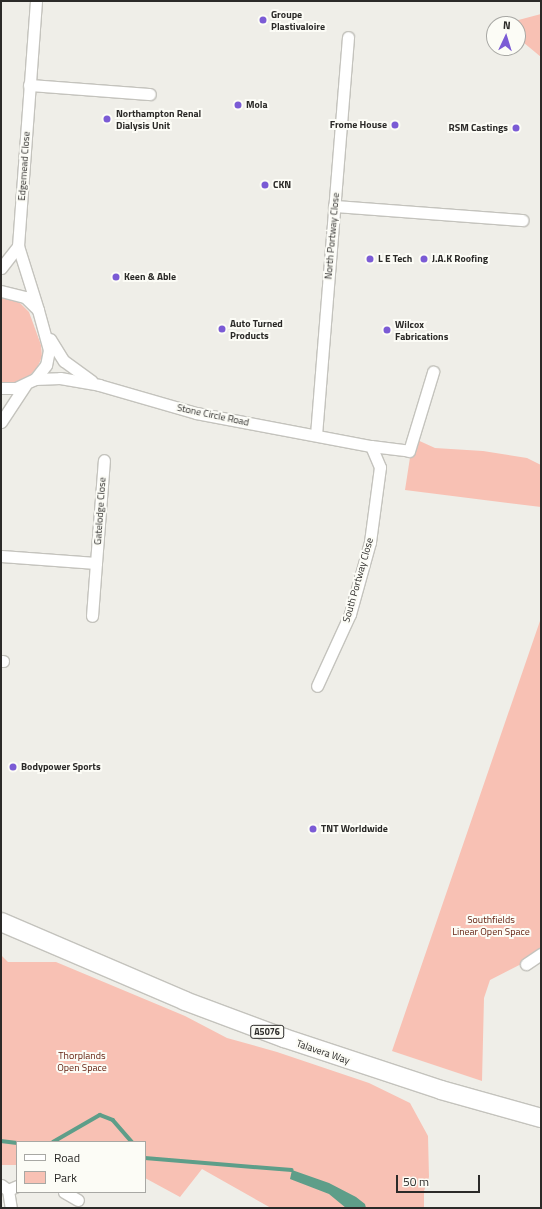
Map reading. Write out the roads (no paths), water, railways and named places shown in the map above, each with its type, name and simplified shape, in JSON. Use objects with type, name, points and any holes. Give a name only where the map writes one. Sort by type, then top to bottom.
[{"type":"main road","name":"Talavera Way","points":[[1,922],[178,998],[284,1038],[374,1069],[541,1118]]},
{"type":"street","name":"Edgemead Close","points":[[36,1],[18,246],[38,310]]},
{"type":"street","name":"North Portway Close","points":[[316,435],[348,37]]},
{"type":"street","points":[[29,85],[150,94]]},
{"type":"street","points":[[334,206],[522,220]]},
{"type":"street","points":[[1,268],[18,246]]},
{"type":"street","name":"Stone Circle Road","points":[[1,291],[25,297],[38,310],[47,335],[64,361],[73,370],[99,385]]},
{"type":"street","name":"Stone Circle Road","points":[[31,382],[48,359],[47,335]]},
{"type":"street","points":[[371,446],[409,451],[432,372]]},
{"type":"street","name":"Stone Circle Road","points":[[1,388],[60,378],[99,385],[196,413],[371,446]]},
{"type":"street","points":[[1,422],[31,382]]},
{"type":"street","name":"South Portway Close","points":[[317,686],[350,614],[370,542],[380,467],[371,446]]},
{"type":"street","name":"Gatelodge Close","points":[[92,616],[104,460]]},
{"type":"street","points":[[1,556],[96,563]]},
{"type":"street","points":[[526,964],[541,954]]},
{"type":"street","points":[[9,1187],[11,1208]]},
{"type":"street","points":[[66,1193],[78,1200]]},
{"type":"waterway","points":[[55,1141],[100,1115],[113,1120],[131,1141]]},
{"type":"waterway","points":[[1,1141],[16,1143]]},
{"type":"waterway","points":[[146,1158],[292,1170]]},
{"type":"place","name":"Groupe Plastivaloire","points":[[263,20]]},
{"type":"place","name":"Mola","points":[[238,105]]},
{"type":"place","name":"Northampton Renal Dialysis Unit","points":[[107,119]]},
{"type":"place","name":"Frome House","points":[[395,125]]},
{"type":"place","name":"RSM Castings","points":[[516,128]]},
{"type":"place","name":"CKN","points":[[265,185]]},
{"type":"place","name":"L E Tech","points":[[370,259]]},
{"type":"place","name":"J.A.K Roofing","points":[[424,259]]},
{"type":"place","name":"Keen & Able","points":[[116,277]]},
{"type":"place","name":"Auto Turned Products","points":[[222,329]]},
{"type":"place","name":"Wilcox Fabrications","points":[[387,330]]},
{"type":"place","name":"Bodypower Sports","points":[[13,767]]},
{"type":"place","name":"TNT Worldwide","points":[[313,829]]},
{"type":"park label","name":"Southfields Linear Open Space","points":[[491,924]]},
{"type":"park label","name":"Thorplands Open Space","points":[[82,1060]]}]
